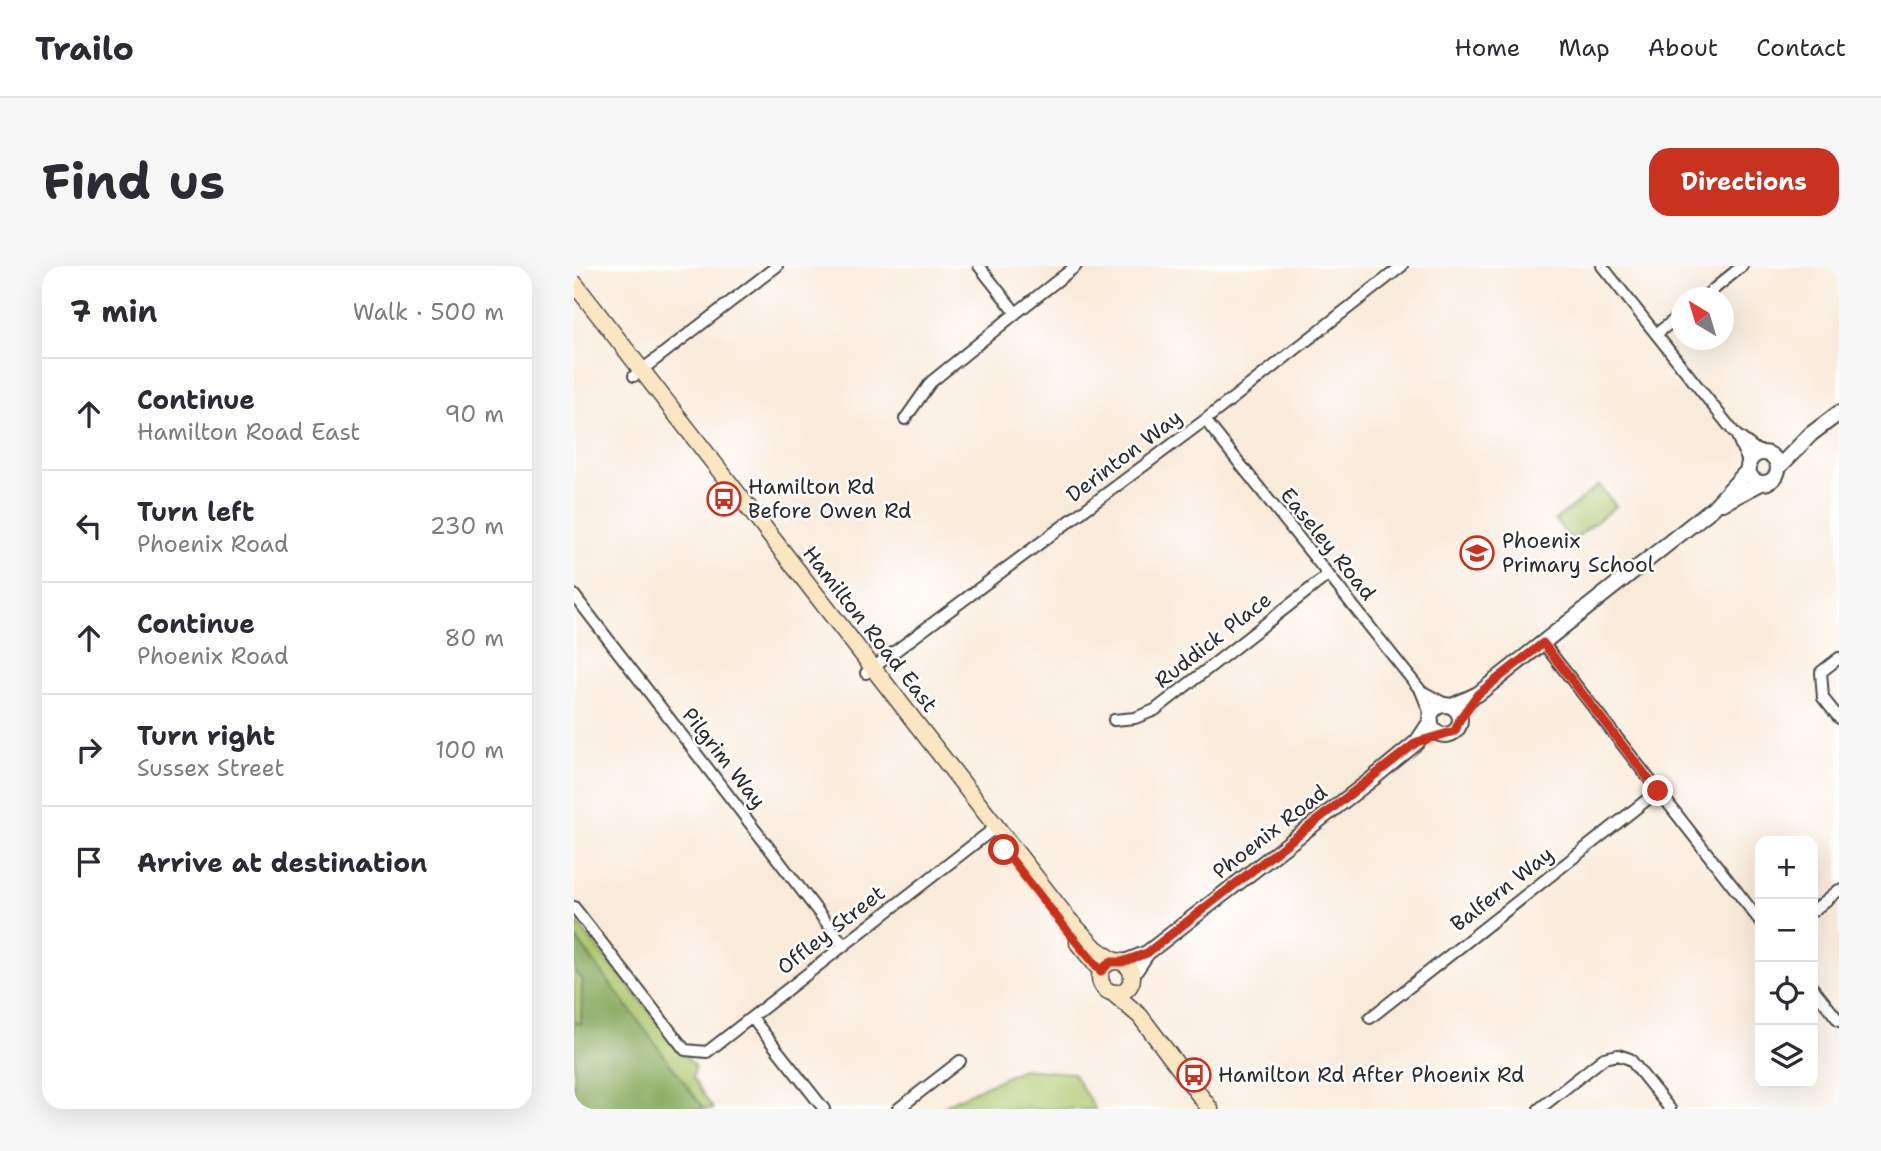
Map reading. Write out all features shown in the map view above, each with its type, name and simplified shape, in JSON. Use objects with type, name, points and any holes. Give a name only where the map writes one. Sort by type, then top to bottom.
[{"type":"main road","name":"Hamilton Road East","points":[[574,283],[638,374]]},
{"type":"main road","name":"Hamilton Road East","points":[[574,299],[638,374],[993,829],[1120,970],[1102,985],[1113,993]]},
{"type":"main road","points":[[1120,970],[1127,988],[1113,993],[1140,1016],[1210,1109]]},
{"type":"main road","points":[[1120,970],[1140,1016]]},
{"type":"street","points":[[638,374],[777,266]]},
{"type":"street","points":[[979,266],[1016,313]]},
{"type":"street","points":[[905,419],[931,382],[1076,266]]},
{"type":"street","name":"Derinton Way","points":[[869,671],[1205,420],[1402,266]]},
{"type":"street","points":[[1602,266],[1737,436],[1751,478],[1761,483]]},
{"type":"street","points":[[1716,287],[1742,266]]},
{"type":"street","points":[[1657,334],[1671,323]]},
{"type":"street","points":[[1453,710],[1455,731],[1443,734],[1434,729],[1431,719],[1436,709],[1453,710],[1543,643],[1713,508],[1749,467],[1754,457],[1770,459],[1811,435],[1839,413]]},
{"type":"street","name":"Easeley Road","points":[[1205,420],[1421,691],[1431,719]]},
{"type":"street","points":[[1713,508],[1772,480],[1775,476],[1770,459],[1737,436]]},
{"type":"street","name":"Ruddick Place","points":[[1114,720],[1135,718],[1155,710],[1328,575]]},
{"type":"street","name":"Pilgrim Way","points":[[574,595],[843,944]]},
{"type":"street","points":[[1543,643],[1755,915]]},
{"type":"street","points":[[1839,658],[1821,672],[1823,698],[1839,718]]},
{"type":"street","name":"Easeley Road","points":[[1421,691],[1453,710]]},
{"type":"street","name":"Phoenix Road","points":[[1120,970],[1147,953],[1417,742],[1431,719]]},
{"type":"street","name":"Phoenix Road","points":[[1417,742],[1443,734]]},
{"type":"street","name":"Balfern Way","points":[[1370,1018],[1658,791]]},
{"type":"street","name":"Offley Street","points":[[574,907],[685,1050],[707,1052],[993,829]]},
{"type":"street","points":[[1818,907],[1839,890]]},
{"type":"street","points":[[1818,994],[1839,1021]]},
{"type":"street","points":[[752,1018],[824,1109]]},
{"type":"street","points":[[1539,1109],[1604,1058],[1618,1055],[1630,1059],[1670,1109]]},
{"type":"street","points":[[898,1109],[960,1061]]},
{"type":"green space","points":[[1599,485],[1616,506],[1572,541],[1555,520]]},
{"type":"green space","points":[[574,919],[695,1067],[693,1078],[713,1109],[574,1109]]},
{"type":"green space","points":[[574,936],[704,1109],[574,1109],[574,1022],[581,1024],[582,979],[574,970]]},
{"type":"green space","points":[[1022,1069],[1073,1073],[1095,1109],[942,1109],[951,1102]]},
{"type":"place","name":"Hamilton Rd Before Owen Rd","points":[[724,499]]},
{"type":"place","name":"Phoenix Primary School","points":[[1477,553]]},
{"type":"place","name":"Hamilton Rd After Phoenix Rd","points":[[1194,1075]]},
{"type":"route","points":[[1004,850],[1101,971],[1110,962],[1122,962],[1147,953],[1417,742],[1455,731],[1478,694],[1543,643],[1658,791]]}]
